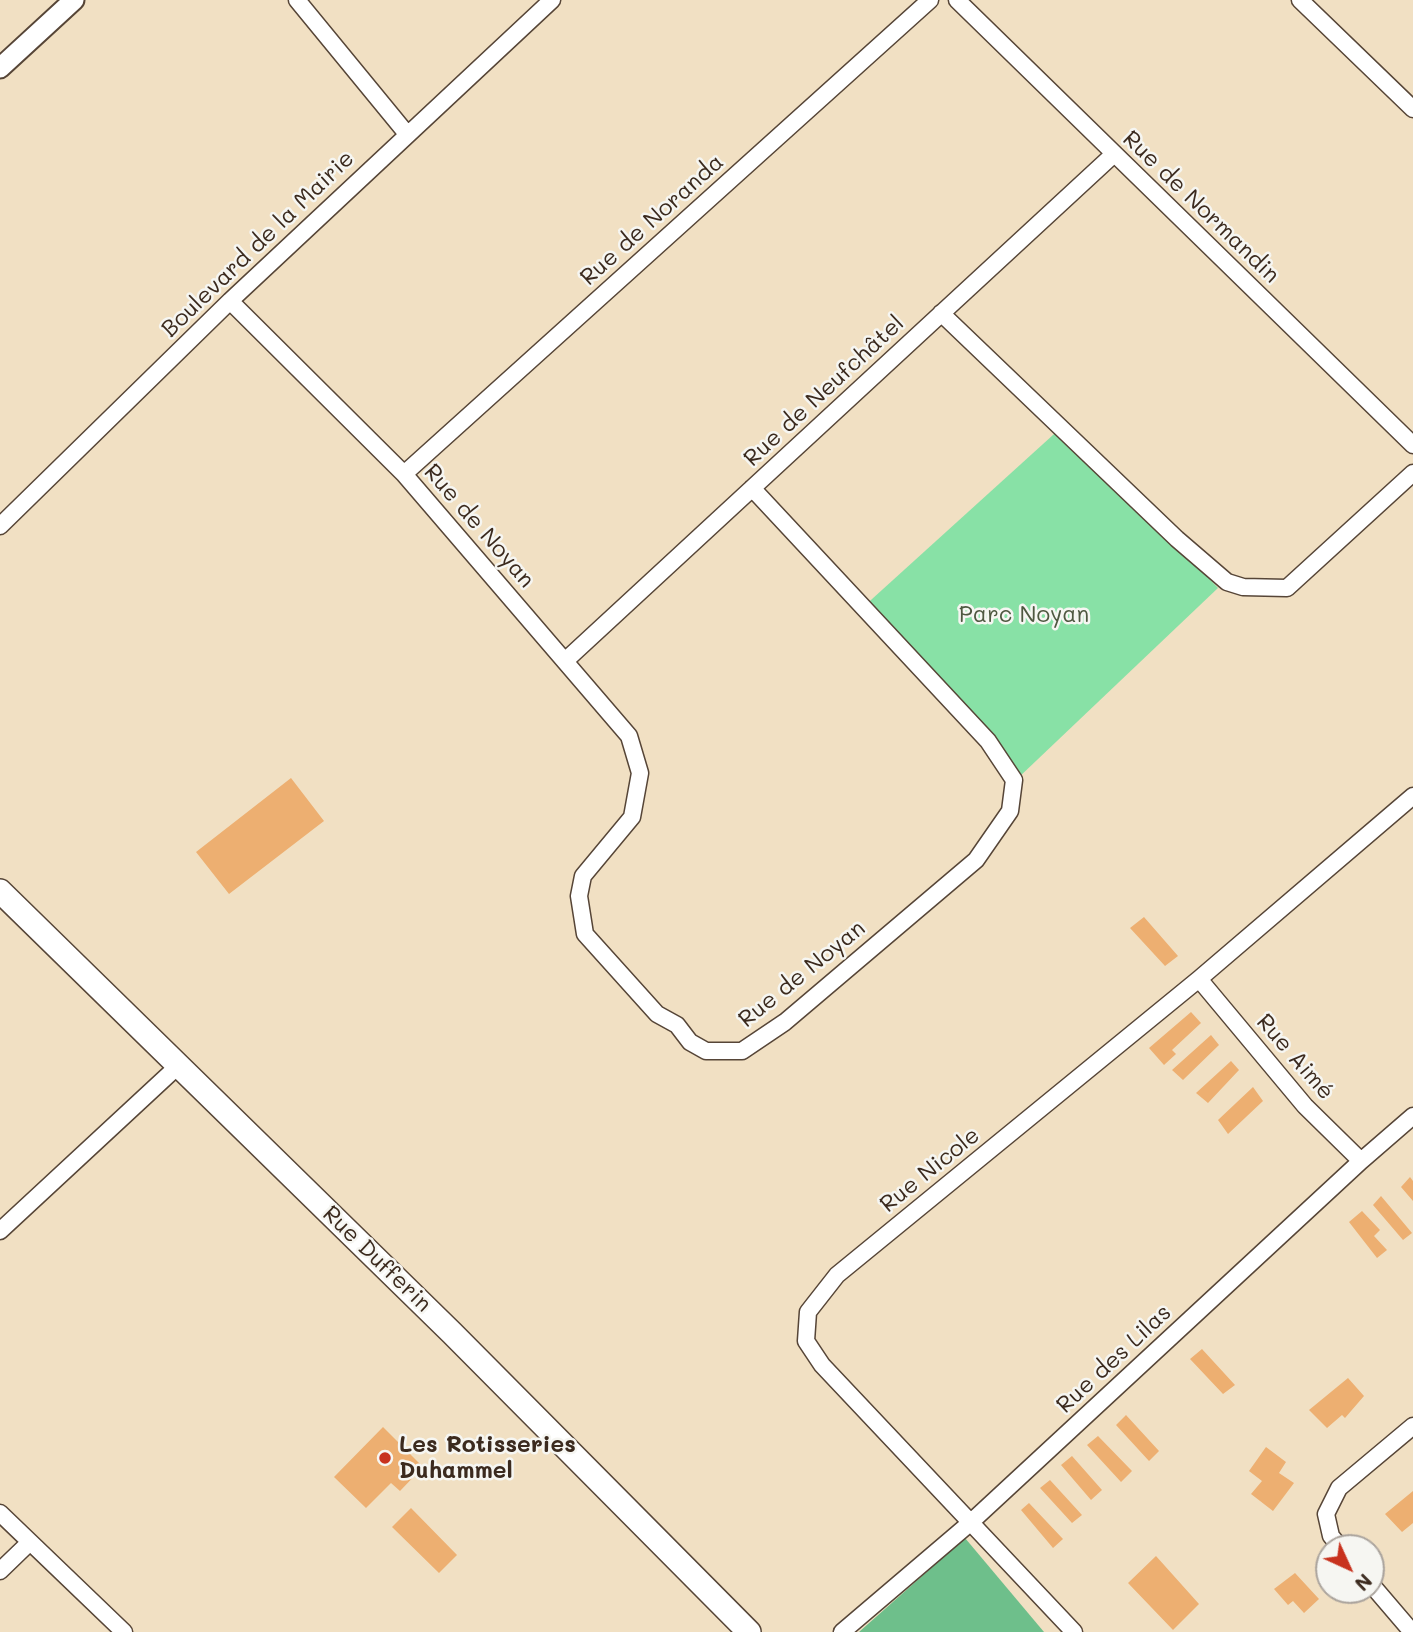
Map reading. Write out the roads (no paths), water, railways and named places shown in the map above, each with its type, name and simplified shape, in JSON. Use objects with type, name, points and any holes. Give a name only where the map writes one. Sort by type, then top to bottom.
[{"type":"main road","name":"Rue Dufferin","points":[[0,891],[452,1333],[749,1632]]},
{"type":"street","points":[[0,68],[74,0]]},
{"type":"street","points":[[297,0],[407,134]]},
{"type":"street","name":"Boulevard de la Mairie","points":[[0,526],[230,302],[552,0]]},
{"type":"street","name":"Rue de Noranda","points":[[404,474],[930,0]]},
{"type":"street","name":"Rue de Normandin","points":[[957,0],[1413,446]]},
{"type":"street","points":[[1300,0],[1413,109]]},
{"type":"street","name":"Rue de Neufchâtel","points":[[565,661],[1114,154]]},
{"type":"street","name":"Rue de Noyan","points":[[230,302],[404,474],[629,736],[640,773],[632,817],[583,876],[579,897],[585,934],[657,1014],[677,1025],[691,1042],[706,1051],[742,1051],[785,1023],[976,860],[1010,811],[1014,780],[988,741],[752,488]]},
{"type":"street","points":[[942,313],[1177,539],[1227,582],[1243,587],[1287,588],[1413,473]]},
{"type":"street","name":"Rue Nicole","points":[[1074,1632],[822,1365],[806,1341],[808,1312],[837,1275],[1199,979],[1413,796]]},
{"type":"street","name":"Rue Aimé","points":[[1199,979],[1306,1106],[1361,1161]]},
{"type":"street","points":[[0,1231],[179,1065]]},
{"type":"street","name":"Rue des Lilas","points":[[842,1632],[970,1523],[1413,1116]]},
{"type":"street","points":[[1331,1534],[1326,1514],[1339,1488],[1413,1426]]},
{"type":"street","points":[[0,1513],[124,1632]]},
{"type":"street","points":[[0,1571],[30,1542]]},
{"type":"street","points":[[1385,1600],[1412,1632]]},
{"type":"place","name":"Les Rotisseries Duhammel","points":[[385,1458]]},
{"type":"park label","name":"Parc Noyan","points":[[1024,615]]}]
